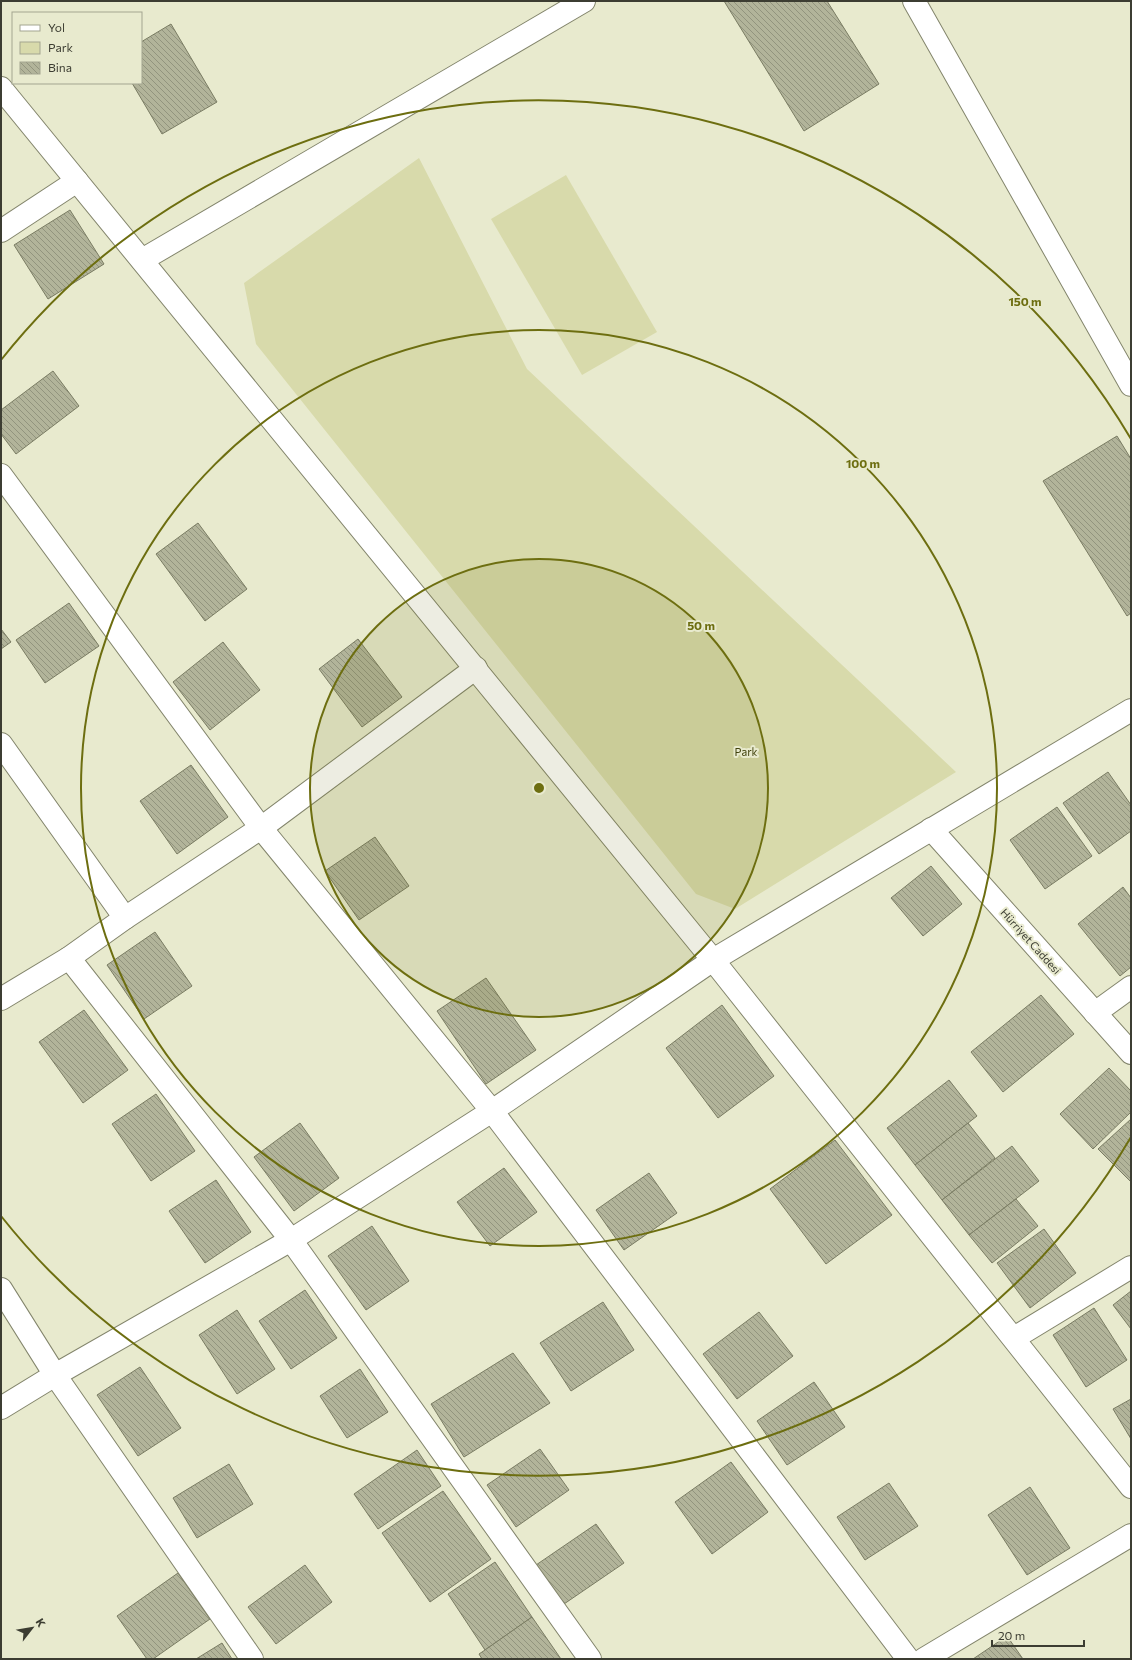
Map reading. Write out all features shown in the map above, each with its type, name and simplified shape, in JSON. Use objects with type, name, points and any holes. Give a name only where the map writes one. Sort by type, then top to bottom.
[{"type":"street","points":[[142,260],[584,1]]},
{"type":"street","points":[[914,1],[1131,385]]},
{"type":"street","points":[[1,88],[713,960],[1014,1338],[1131,1488]]},
{"type":"street","points":[[1,231],[77,181]]},
{"type":"street","points":[[1,475],[261,828],[492,1111],[908,1659]]},
{"type":"street","points":[[1,999],[69,958],[125,918],[261,828],[476,668]]},
{"type":"street","points":[[1,1408],[55,1375],[291,1240],[492,1111],[713,960],[1131,710]]},
{"type":"street","points":[[1,744],[125,918]]},
{"type":"street","name":"Hürriyet Caddesi","points":[[931,829],[1131,1053]]},
{"type":"street","points":[[69,958],[291,1240],[590,1659]]},
{"type":"street","points":[[1095,1013],[1131,987]]},
{"type":"street","points":[[1014,1338],[1131,1267]]},
{"type":"street","points":[[1,1288],[55,1375],[252,1659]]},
{"type":"street","points":[[924,1659],[1131,1535]]},
{"type":"green space","name":"Park","points":[[419,158],[527,369],[956,772],[735,909],[696,894],[256,344],[244,283]]},
{"type":"green space","points":[[566,175],[657,332],[582,375],[491,219]]},
{"type":"building","points":[[724,1],[827,1],[879,84],[804,131]]},
{"type":"building","points":[[171,24],[217,102],[162,134],[133,84],[142,84],[142,41]]},
{"type":"building","points":[[70,210],[104,264],[48,299],[14,245]]},
{"type":"building","points":[[53,371],[79,406],[16,454],[1,434],[1,410]]},
{"type":"building","points":[[1117,436],[1131,459],[1131,613],[1127,616],[1043,481]]},
{"type":"building","points":[[198,523],[247,589],[205,621],[156,554]]},
{"type":"building","points":[[69,603],[99,646],[45,683],[16,640]]},
{"type":"building","points":[[1,629],[11,642],[1,649]]},
{"type":"building","points":[[358,639],[402,697],[362,727],[319,669]]},
{"type":"building","points":[[223,642],[260,690],[210,730],[173,682]]},
{"type":"building","points":[[191,765],[228,817],[177,854],[140,801]]},
{"type":"building","points":[[1108,772],[1131,805],[1131,831],[1099,854],[1063,803]]},
{"type":"building","points":[[1057,807],[1092,856],[1045,889],[1010,840]]},
{"type":"building","points":[[375,837],[409,886],[359,920],[325,871]]},
{"type":"building","points":[[931,866],[962,904],[923,936],[891,898]]},
{"type":"building","points":[[1123,887],[1131,898],[1131,967],[1120,976],[1078,924]]},
{"type":"building","points":[[155,932],[192,986],[144,1019],[107,965]]},
{"type":"building","points":[[486,978],[536,1050],[486,1084],[437,1011]]},
{"type":"building","points":[[1041,995],[1074,1034],[1003,1092],[971,1052]]},
{"type":"building","points":[[722,1005],[774,1076],[718,1118],[666,1048]]},
{"type":"building","points":[[84,1010],[128,1070],[83,1103],[39,1042]]},
{"type":"building","points":[[1109,1068],[1131,1091],[1131,1112],[1093,1149],[1060,1114]]},
{"type":"building","points":[[949,1080],[977,1116],[915,1165],[887,1128]]},
{"type":"building","points":[[156,1094],[195,1151],[151,1181],[112,1124]]},
{"type":"building","points":[[1131,1119],[1131,1182],[1098,1149]]},
{"type":"building","points":[[300,1123],[339,1178],[294,1211],[254,1157]]},
{"type":"building","points":[[968,1123],[995,1158],[942,1200],[915,1165]]},
{"type":"building","points":[[835,1140],[892,1215],[826,1264],[770,1189]]},
{"type":"building","points":[[1012,1146],[1039,1181],[969,1235],[942,1200]]},
{"type":"building","points":[[504,1168],[537,1212],[490,1246],[457,1202]]},
{"type":"building","points":[[649,1173],[677,1213],[624,1250],[596,1210]]},
{"type":"building","points":[[216,1180],[251,1232],[205,1263],[169,1211]]},
{"type":"building","points":[[1016,1199],[1038,1226],[992,1263],[969,1235]]},
{"type":"building","points":[[372,1226],[409,1281],[366,1310],[328,1256]]},
{"type":"building","points":[[1044,1229],[1076,1273],[1030,1308],[997,1263]]},
{"type":"building","points":[[305,1290],[337,1338],[291,1369],[259,1321]]},
{"type":"building","points":[[1131,1291],[1131,1329],[1113,1305]]},
{"type":"building","points":[[603,1302],[634,1350],[571,1391],[540,1343]]},
{"type":"building","points":[[1094,1308],[1127,1360],[1086,1387],[1053,1335]]},
{"type":"building","points":[[237,1310],[275,1369],[237,1394],[199,1335]]},
{"type":"building","points":[[759,1312],[793,1356],[737,1399],[703,1354]]},
{"type":"building","points":[[513,1353],[550,1403],[464,1457],[431,1404]]},
{"type":"building","points":[[140,1367],[181,1428],[138,1456],[97,1395]]},
{"type":"building","points":[[360,1369],[388,1412],[347,1438],[320,1396]]},
{"type":"building","points":[[814,1382],[845,1427],[787,1465],[757,1421]]},
{"type":"building","points":[[1131,1399],[1131,1439],[1113,1409]]},
{"type":"building","points":[[540,1449],[569,1490],[516,1527],[487,1485]]},
{"type":"building","points":[[417,1450],[441,1486],[378,1529],[354,1494]]},
{"type":"building","points":[[731,1462],[768,1512],[712,1554],[675,1502]]},
{"type":"building","points":[[229,1464],[253,1504],[197,1538],[173,1498]]},
{"type":"building","points":[[889,1483],[918,1526],[865,1560],[837,1517]]},
{"type":"building","points":[[1030,1487],[1070,1548],[1027,1575],[988,1515]]},
{"type":"building","points":[[443,1491],[491,1559],[430,1602],[382,1533]]},
{"type":"building","points":[[596,1524],[624,1563],[564,1604],[536,1565]]},
{"type":"building","points":[[495,1562],[532,1617],[485,1650],[448,1594]]},
{"type":"building","points":[[305,1565],[332,1602],[276,1644],[248,1607]]},
{"type":"building","points":[[178,1573],[210,1619],[153,1659],[147,1659],[117,1616]]},
{"type":"building","points":[[532,1617],[561,1659],[482,1659],[479,1654]]},
{"type":"building","points":[[1007,1636],[1023,1659],[973,1659]]},
{"type":"building","points":[[222,1643],[232,1659],[196,1659]]}]
